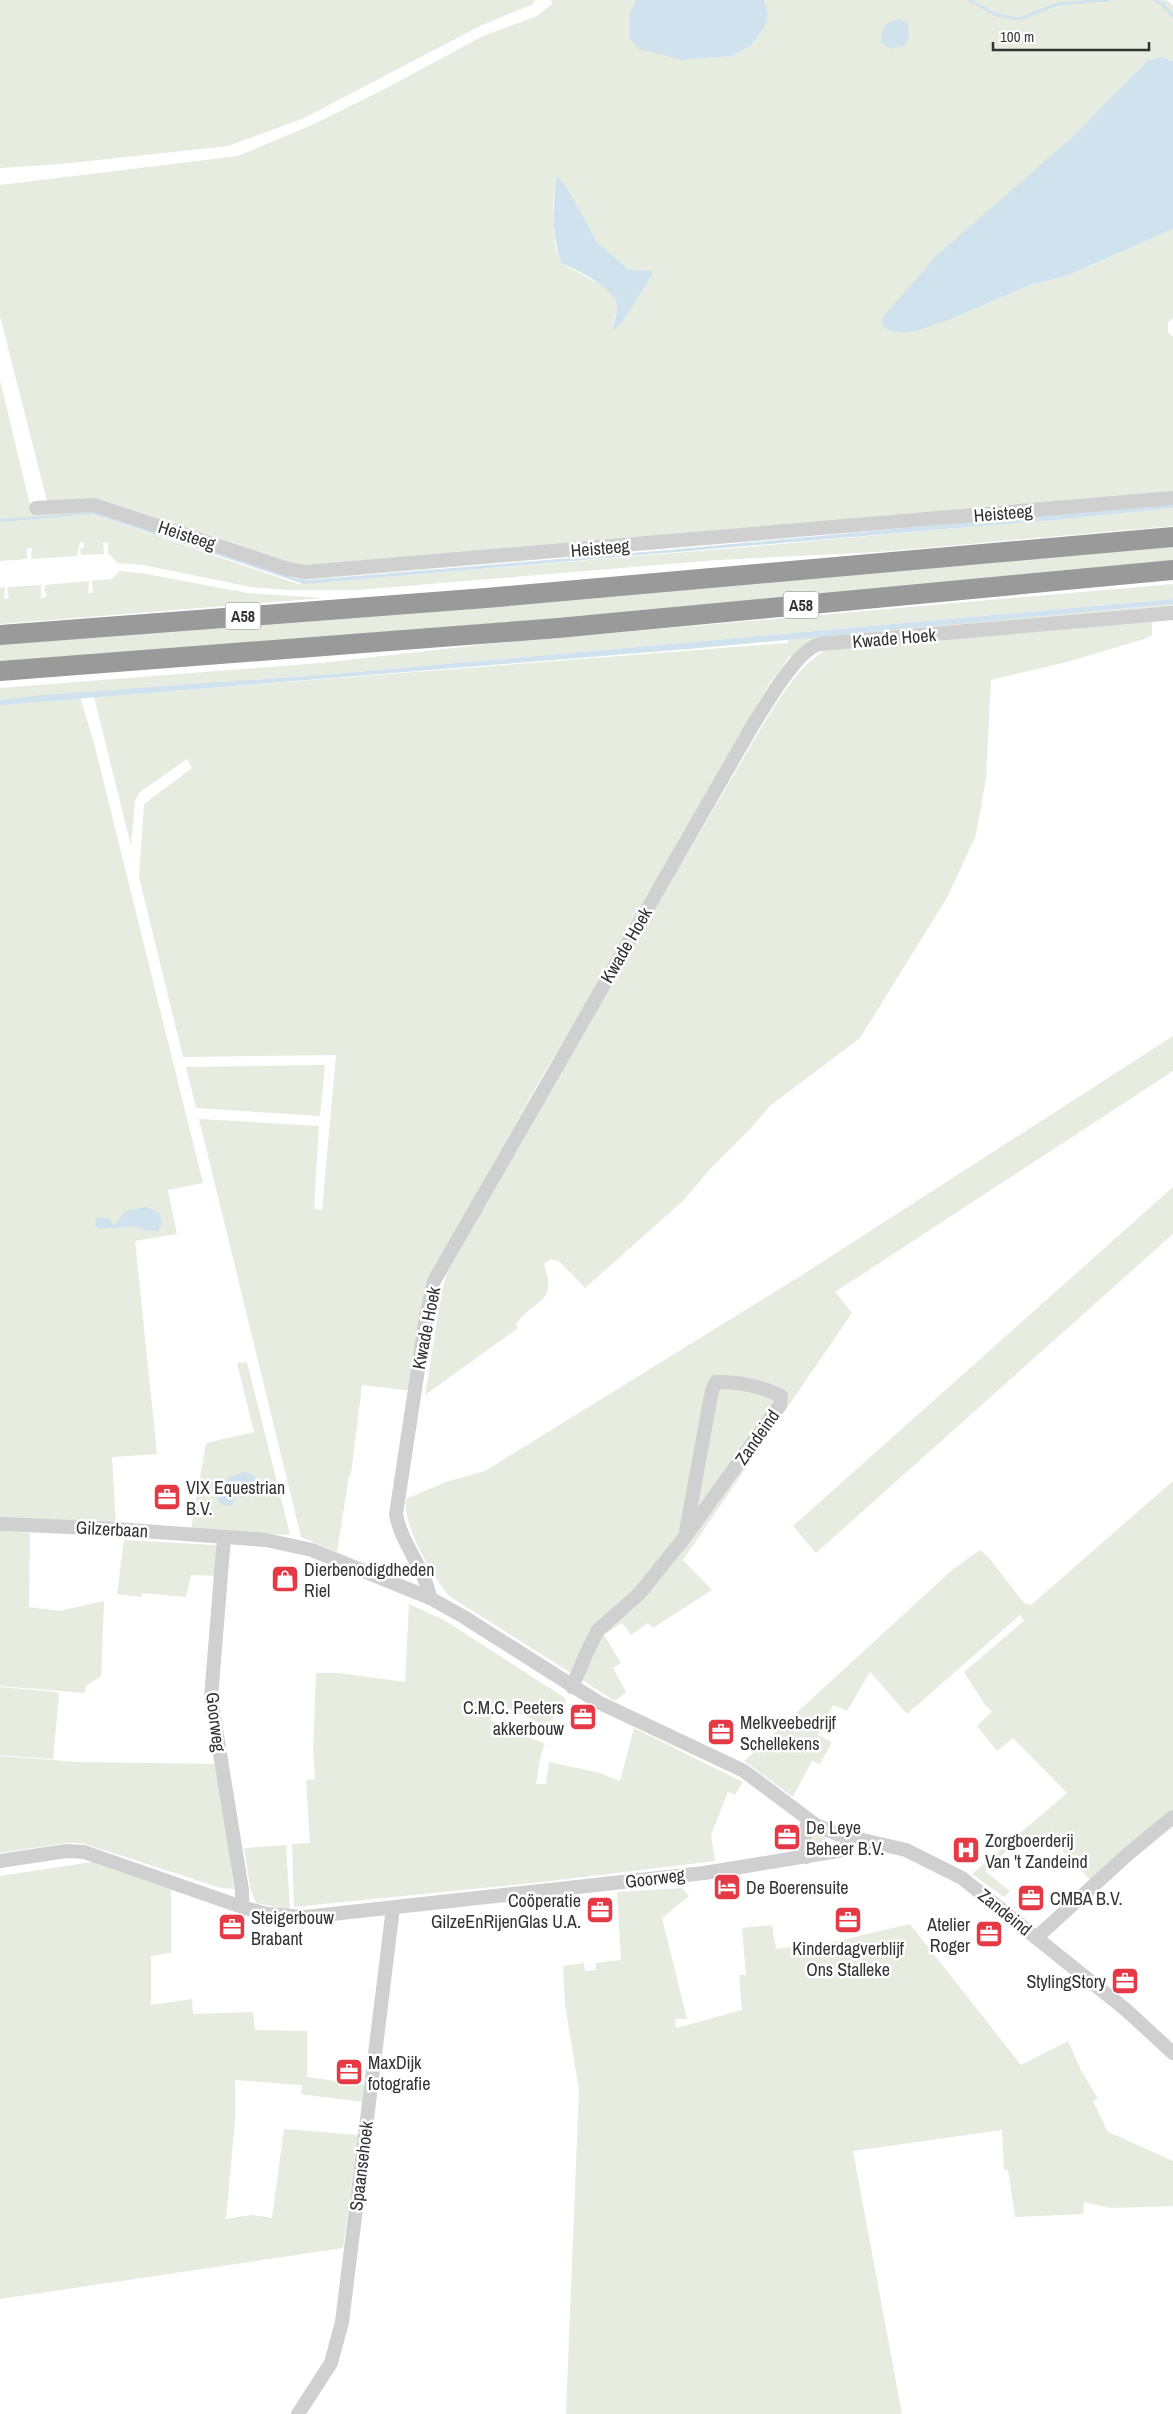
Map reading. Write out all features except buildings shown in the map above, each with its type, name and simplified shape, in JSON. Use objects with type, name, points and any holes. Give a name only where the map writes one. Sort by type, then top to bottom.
[{"type":"highway","name":"A58","points":[[0,635],[486,598],[1173,537]]},
{"type":"highway","name":"A58","points":[[0,671],[558,628],[1173,570]]},
{"type":"street","name":"Heisteeg","points":[[36,508],[94,505],[288,569],[306,572],[1173,498]]},
{"type":"street","name":"Kwade Hoek","points":[[430,1598],[428,1586],[400,1531],[396,1514],[425,1326],[434,1281],[750,730],[790,671],[806,651],[812,646],[820,644],[1173,613]]},
{"type":"street","name":"Zandeind","points":[[572,1687],[594,1636],[639,1594],[685,1537],[780,1405],[781,1396],[769,1390],[716,1382],[712,1390],[685,1537]]},
{"type":"street","name":"Gilzerbaan","points":[[0,1524],[224,1537]]},
{"type":"street","name":"Zandeind","points":[[224,1537],[266,1540],[312,1550],[430,1598],[464,1617],[598,1702],[744,1770],[808,1821],[826,1830],[853,1838],[906,1850],[949,1870],[982,1893],[1125,2009],[1173,2053]]},
{"type":"street","name":"Goorweg","points":[[224,1537],[211,1698],[242,1890],[242,1907]]},
{"type":"street","points":[[1036,1938],[1128,1854],[1173,1816]]},
{"type":"street","points":[[807,1858],[804,1832],[808,1821]]},
{"type":"street","name":"Goorweg","points":[[0,1861],[66,1851],[84,1852],[242,1907],[267,1914],[305,1917],[704,1873],[807,1858],[838,1851],[844,1849],[853,1838]]},
{"type":"street","name":"Spaansehoek","points":[[298,2414],[332,2363],[340,2328],[393,1908]]},
{"type":"shaded area","points":[[0,0],[535,0],[533,4],[482,25],[302,119],[228,146],[61,164],[0,168]]},
{"type":"shaded area","points":[[551,0],[636,0],[630,12],[682,60],[732,56],[750,46],[764,29],[768,15],[764,0],[1166,0],[1173,5],[1173,61],[1162,57],[1148,60],[1070,139],[882,318],[903,333],[958,316],[1030,285],[1066,276],[1173,229],[1173,318],[1168,323],[1168,332],[1173,337],[1173,494],[304,569],[91,500],[47,501],[0,316],[0,185],[238,156],[314,124],[377,93],[483,36],[537,16],[552,4]],"holes":[[[558,176],[597,242],[629,271],[653,271],[652,276],[623,321],[613,324],[618,308],[613,296],[605,287],[561,263],[555,246],[553,202]]]},
{"type":"shaded area","points":[[0,380],[30,505],[89,507],[293,573],[823,535],[303,580],[94,512],[31,519],[93,514],[298,584],[760,546],[1173,508],[1173,526],[878,552],[717,560],[358,590],[288,590],[251,587],[143,565],[118,563],[108,553],[108,542],[103,543],[104,554],[81,555],[80,549],[84,548],[84,543],[80,542],[77,556],[31,559],[32,548],[27,548],[27,559],[0,561]]},
{"type":"shaded area","points":[[1173,546],[1173,564],[633,612],[0,663],[0,645]]},
{"type":"shaded area","points":[[119,571],[147,574],[247,593],[324,598],[0,624],[0,588],[5,587],[4,599],[9,598],[7,589],[9,587],[41,585],[41,598],[46,597],[45,585],[89,581],[88,593],[93,593],[92,581],[112,579]]},
{"type":"shaded area","points":[[1173,584],[1173,599],[345,673],[0,700],[0,688],[321,663],[488,644]]},
{"type":"shaded area","points":[[1173,604],[1173,610],[815,641],[791,659],[790,656],[768,686],[676,850],[543,1075],[437,1264],[412,1391],[362,1385],[351,1474],[349,1476],[337,1552],[301,1537],[199,1119],[319,1126],[314,1209],[322,1210],[336,1055],[183,1057],[139,877],[144,804],[192,768],[187,759],[140,792],[135,801],[131,846],[94,697],[788,643],[788,639]]},
{"type":"shaded area","points":[[1152,619],[1152,635],[1144,639],[1067,662],[991,680],[986,778],[976,835],[948,896],[860,1038],[771,1105],[710,1169],[684,1200],[585,1288],[560,1262],[551,1259],[544,1264],[548,1278],[546,1294],[542,1300],[523,1316],[516,1325],[518,1328],[425,1395],[442,1290],[447,1273],[526,1130],[761,728],[789,685],[805,666],[825,650]]},
{"type":"shaded area","points":[[80,697],[94,743],[203,1183],[168,1190],[177,1234],[135,1241],[157,1454],[112,1457],[116,1525],[0,1520],[0,704]]},
{"type":"shaded area","points":[[1173,1036],[1173,1071],[835,1292],[852,1313],[683,1560],[712,1590],[653,1628],[648,1623],[631,1635],[622,1623],[604,1635],[621,1663],[613,1668],[626,1692],[615,1701],[449,1596],[420,1550],[409,1523],[406,1499],[446,1482],[485,1471],[802,1275]]},
{"type":"shaded area","points":[[325,1065],[320,1116],[196,1108],[186,1067]]},
{"type":"shaded area","points":[[1173,1187],[1173,1234],[816,1553],[793,1526]]},
{"type":"shaded area","points":[[247,1362],[290,1535],[191,1529],[206,1443],[254,1432],[237,1363]]},
{"type":"shaded area","points":[[1173,1481],[1173,1812],[1091,1881],[1051,1838],[1041,1839],[1031,1848],[1020,1838],[985,1871],[1010,1891],[1004,1897],[972,1874],[1067,1793],[1013,1738],[997,1751],[977,1726],[992,1711],[985,1705],[964,1672],[1024,1621],[1020,1615],[907,1714],[870,1672],[847,1711],[833,1705],[818,1735],[832,1742],[820,1764],[812,1761],[793,1797],[744,1761],[952,1570],[980,1550],[989,1558],[1024,1603],[1031,1605]]},
{"type":"shaded area","points":[[0,1531],[30,1533],[29,1607],[59,1611],[104,1601],[101,1676],[86,1686],[85,1693],[0,1686]]},
{"type":"shaded area","points":[[124,1540],[215,1545],[219,1550],[218,1576],[191,1575],[186,1597],[143,1593],[141,1597],[117,1594]]},
{"type":"shaded area","points":[[409,1604],[444,1620],[565,1698],[566,1703],[552,1720],[542,1724],[498,1704],[490,1720],[545,1744],[541,1754],[536,1784],[546,1784],[549,1762],[600,1773],[620,1781],[634,1728],[743,1782],[735,1795],[728,1792],[711,1835],[715,1861],[542,1882],[294,1907],[292,1844],[310,1843],[306,1780],[315,1779],[313,1752],[316,1673],[338,1673],[405,1682]]},
{"type":"shaded area","points":[[0,1687],[57,1692],[59,1695],[53,1759],[0,1755]]},
{"type":"shaded area","points":[[0,1756],[79,1762],[218,1764],[234,1889],[221,1888],[82,1843],[66,1843],[0,1853]]},
{"type":"shaded area","points":[[809,1830],[826,1837],[828,1844],[833,1844],[834,1846],[812,1850]]},
{"type":"shaded area","points":[[286,1845],[290,1910],[256,1903],[251,1891],[244,1848]]},
{"type":"shaded area","points":[[92,1862],[171,1890],[171,1953],[151,1956],[151,2005],[192,1999],[193,2014],[253,2012],[255,2030],[307,2031],[307,2077],[364,2085],[362,2102],[301,2094],[302,2085],[235,2080],[235,2120],[226,2219],[252,2215],[272,2218],[284,2129],[358,2135],[343,2248],[0,2299],[0,1876]]},
{"type":"shaded area","points":[[682,1888],[689,1896],[662,1918],[687,2019],[675,2019],[676,2028],[742,2010],[739,1975],[746,1975],[742,1928],[772,1925],[776,1949],[833,1942],[910,1924],[1021,2065],[1068,2041],[1081,2070],[1098,2099],[1093,2101],[1108,2132],[1173,2161],[1173,2206],[1110,2208],[1084,2202],[1083,2214],[1015,2217],[1008,2170],[1004,2170],[1002,2130],[853,2151],[902,2414],[566,2414],[579,2090],[565,2005],[563,1966],[584,1963],[585,1971],[596,1970],[596,1963],[621,1960],[617,1892]]},
{"type":"water","points":[[636,0],[764,0],[768,15],[764,29],[750,46],[732,56],[682,60],[639,49],[630,39],[630,12]]},
{"type":"water","points":[[900,19],[908,23],[909,37],[905,45],[891,49],[882,43],[883,30],[887,24]]},
{"type":"water","points":[[1162,57],[1173,61],[1173,229],[1066,276],[1030,285],[958,316],[922,329],[903,333],[890,331],[883,326],[882,318],[936,256],[1070,139],[1148,60]]},
{"type":"water","points":[[557,175],[568,190],[597,242],[629,270],[653,271],[652,276],[623,321],[613,331],[617,308],[616,301],[611,294],[595,281],[561,263],[554,230]]},
{"type":"water","points":[[1173,503],[1173,508],[1063,519],[304,584],[93,514],[0,522],[0,519],[94,512],[295,578],[307,580],[668,550]]},
{"type":"water","points":[[1173,599],[1173,604],[700,648],[0,705],[0,700],[43,695],[345,673]]},
{"type":"water","points":[[147,1207],[159,1213],[162,1223],[158,1231],[148,1231],[132,1226],[99,1229],[95,1226],[96,1219],[99,1217],[110,1219],[112,1224],[116,1223],[125,1211]]},
{"type":"water","points":[[245,1472],[255,1476],[255,1491],[247,1496],[236,1497],[231,1506],[222,1505],[216,1496],[223,1483],[235,1475]]},
{"type":"waterway","points":[[969,0],[996,15],[1020,19],[1057,4],[1108,0]]},
{"type":"waterway","points":[[1155,0],[1162,4],[1173,16]]},
{"type":"place","name":"VIX Equestrian B.V.","points":[[167,1497]]},
{"type":"place","name":"Dierbenodigdheden Riel","points":[[285,1579]]},
{"type":"place","name":"C.M.C. Peeters akkerbouw","points":[[583,1717]]},
{"type":"place","name":"Melkveebedrijf Schellekens","points":[[721,1732]]},
{"type":"place","name":"De Leye Beheer B.V.","points":[[787,1837]]},
{"type":"place","name":"Zorgboerderij Van 't Zandeind","points":[[966,1850]]},
{"type":"place","name":"De Boerensuite","points":[[727,1887]]},
{"type":"place","name":"CMBA B.V.","points":[[1031,1898]]},
{"type":"place","name":"Coöperatie GilzeEnRijenGlas U.A.","points":[[600,1910]]},
{"type":"place","name":"Kinderdagverblijf Ons Stalleke","points":[[848,1920]]},
{"type":"place","name":"Steigerbouw Brabant","points":[[232,1927]]},
{"type":"place","name":"Atelier Roger","points":[[989,1934]]},
{"type":"place","name":"StylingStory","points":[[1125,1981]]},
{"type":"place","name":"MaxDijk fotografie","points":[[349,2072]]}]
